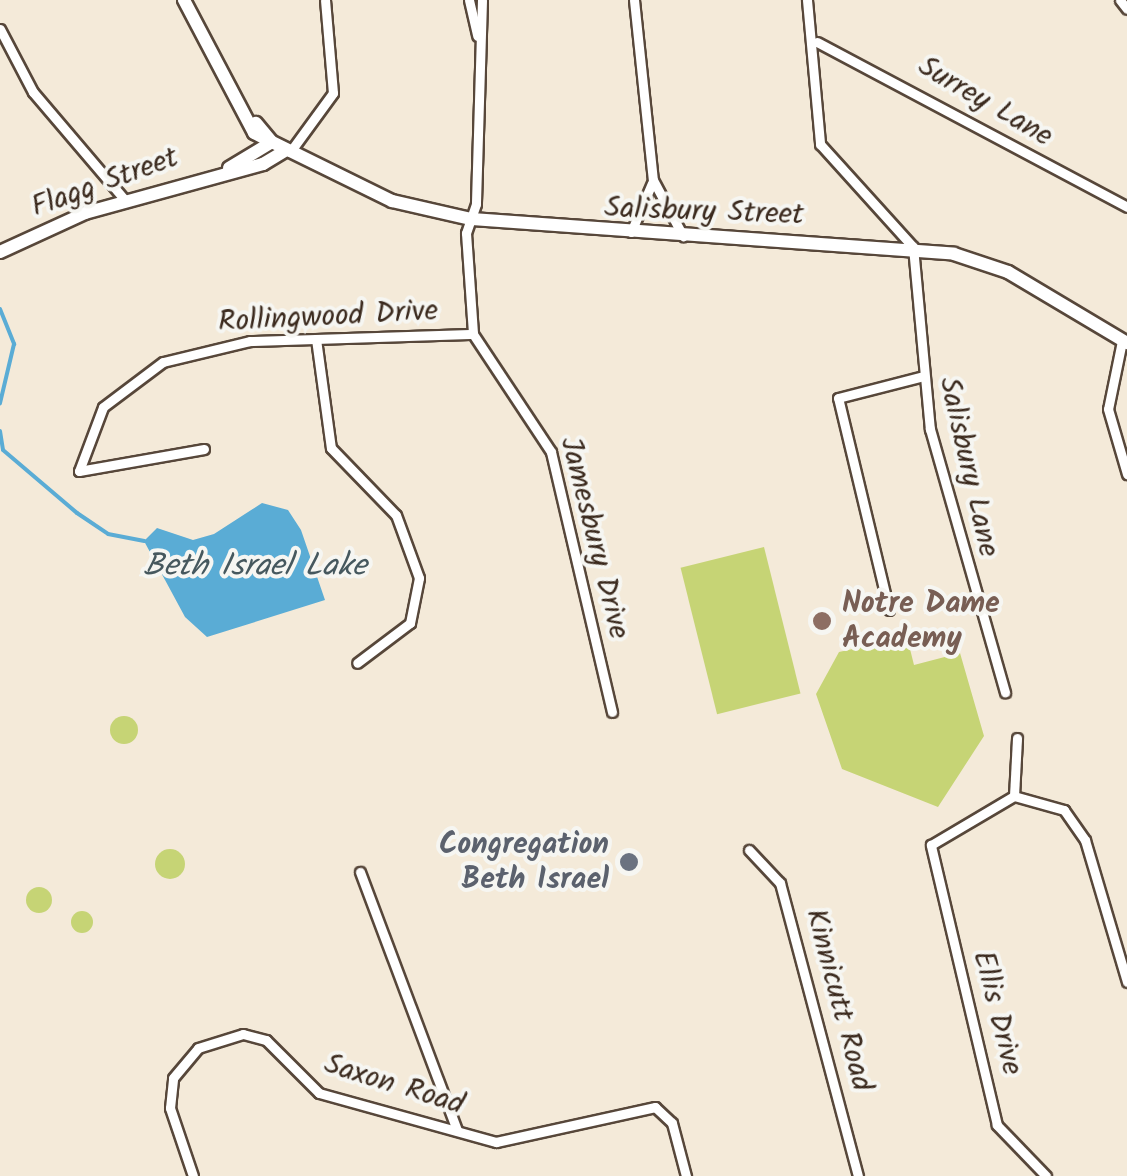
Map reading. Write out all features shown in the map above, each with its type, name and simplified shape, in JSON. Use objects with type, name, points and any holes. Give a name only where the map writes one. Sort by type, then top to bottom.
[{"type":"main road","name":"Salisbury Street","points":[[184,0],[256,122],[254,133],[392,201],[471,218],[629,234],[913,248],[1008,272],[1124,342]]},
{"type":"main road","name":"Flagg Street","points":[[230,168],[272,142]]},
{"type":"main road","name":"Flagg Street","points":[[0,252],[124,199],[230,168],[263,164],[288,151]]},
{"type":"street","points":[[288,151],[332,93],[325,0]]},
{"type":"street","points":[[469,0],[480,48]]},
{"type":"street","points":[[473,334],[471,218],[482,0]]},
{"type":"street","points":[[634,0],[652,180],[683,236]]},
{"type":"street","points":[[807,0],[817,42],[820,144],[913,248]]},
{"type":"street","points":[[1120,0],[1127,9]]},
{"type":"street","points":[[0,29],[33,92],[124,199]]},
{"type":"street","name":"Surrey Lane","points":[[817,42],[1127,207]]},
{"type":"street","points":[[629,234],[652,180]]},
{"type":"street","name":"Salisbury Lane","points":[[913,248],[920,377],[1005,693]]},
{"type":"street","name":"Rollingwood Drive","points":[[204,449],[79,472],[90,427],[139,374],[216,346],[473,334]]},
{"type":"street","name":"Jamesbury Drive","points":[[473,334],[551,452],[612,712]]},
{"type":"street","points":[[316,339],[331,448],[396,516],[419,578],[410,622],[357,662]]},
{"type":"street","points":[[1124,342],[1108,410],[1127,474]]},
{"type":"street","points":[[888,610],[838,398],[920,377]]},
{"type":"street","points":[[1017,738],[1014,796],[1055,804],[1078,826],[1127,982]]},
{"type":"street","name":"Ellis Drive","points":[[1014,796],[930,845],[998,1125],[1046,1176]]},
{"type":"street","name":"Kinnicutt Road","points":[[749,850],[780,883],[858,1176]]},
{"type":"street","points":[[360,872],[456,1130]]},
{"type":"street","name":"Saxon Road","points":[[193,1176],[170,1108],[173,1078],[198,1048],[236,1034],[266,1040],[319,1092],[516,1144],[655,1108],[672,1123],[686,1176]]},
{"type":"green space","points":[[764,547],[801,694],[717,714],[681,568]]},
{"type":"green space","points":[[907,637],[914,665],[960,653],[984,736],[938,807],[842,769],[816,694],[839,652]]},
{"type":"green space","points":[[124,716],[134,720],[138,730],[134,740],[124,744],[114,740],[110,730],[114,720]]},
{"type":"green space","points":[[170,849],[184,858],[185,864],[176,878],[170,879],[156,870],[155,864],[164,850]]},
{"type":"green space","points":[[39,887],[48,891],[52,900],[48,909],[39,913],[30,909],[26,900],[30,891]]},
{"type":"green space","points":[[78,911],[86,911],[93,922],[86,933],[78,933],[71,926],[71,918]]},
{"type":"water","name":"Beth Israel Lake","points":[[262,503],[288,510],[301,530],[325,600],[207,637],[185,617],[144,541],[157,528],[193,540],[214,534]]},
{"type":"waterway","points":[[0,309],[14,344],[0,403]]},
{"type":"waterway","points":[[0,431],[3,450],[77,513],[108,534],[144,541]]},
{"type":"place","name":"Notre Dame Academy","points":[[822,621]]},
{"type":"place","name":"Congregation Beth Israel","points":[[629,862]]}]
